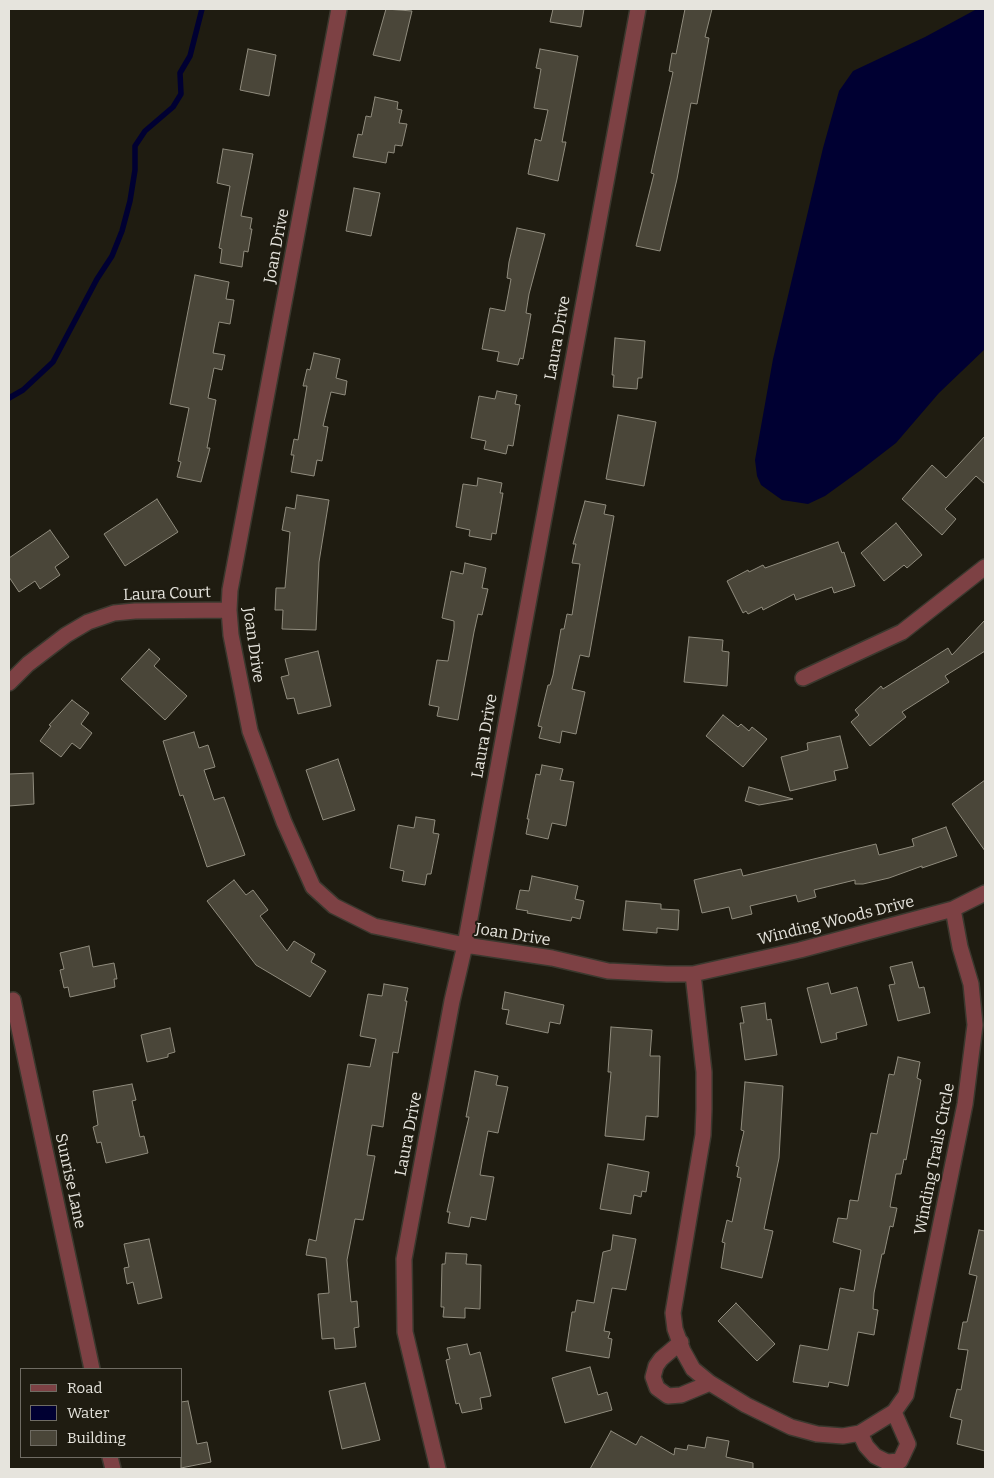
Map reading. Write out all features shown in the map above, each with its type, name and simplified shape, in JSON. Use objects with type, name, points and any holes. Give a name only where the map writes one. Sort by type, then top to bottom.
[{"type":"street","name":"Joan Drive","points":[[339,9],[230,590],[231,635],[250,731],[284,822],[313,887],[334,906],[374,926],[465,945],[552,958],[624,974],[693,974]]},
{"type":"street","name":"Laura Drive","points":[[438,1469],[405,1332],[404,1259],[452,1001],[465,945],[638,9]]},
{"type":"street","points":[[803,678],[896,635],[985,567]]},
{"type":"street","name":"Laura Court","points":[[9,683],[28,664],[66,635],[88,622],[114,613],[229,610]]},
{"type":"street","name":"Winding Woods Drive","points":[[693,974],[800,950],[953,909],[985,893]]},
{"type":"street","name":"Winding Trails Circle","points":[[693,974],[704,1072],[704,1110],[703,1136],[673,1313],[675,1328],[683,1351],[693,1369],[710,1383],[746,1405],[791,1427],[817,1434],[843,1436],[860,1433],[894,1412],[906,1395],[927,1296],[948,1180],[965,1104],[975,1025],[971,984],[960,947],[953,909]]},
{"type":"street","name":"Sunrise Lane","points":[[13,1000],[92,1368]]},
{"type":"street","points":[[681,1342],[661,1359],[656,1366],[653,1377],[657,1388],[668,1396],[681,1395],[710,1383]]},
{"type":"street","points":[[860,1433],[866,1446],[875,1456],[887,1462],[900,1461],[908,1444],[894,1412]]},
{"type":"water","points":[[985,9],[985,349],[939,393],[896,443],[861,470],[825,496],[808,504],[782,500],[761,485],[757,476],[755,460],[773,359],[823,148],[839,91],[853,71],[925,37],[975,10]]},
{"type":"building","points":[[386,9],[412,11],[400,61],[373,55]]},
{"type":"building","points":[[553,9],[584,9],[581,27],[550,22]]},
{"type":"building","points":[[685,9],[712,9],[705,37],[709,38],[697,104],[691,103],[677,179],[660,251],[636,246],[654,174],[651,173],[673,72],[669,71],[672,53],[676,54]]},
{"type":"building","points":[[248,49],[276,55],[269,96],[240,90]]},
{"type":"building","points":[[540,49],[578,56],[562,142],[566,142],[558,181],[528,174],[535,139],[541,141],[548,110],[534,108],[541,69],[536,68]]},
{"type":"building","points":[[375,97],[398,102],[397,109],[402,110],[399,123],[407,124],[402,146],[395,145],[394,153],[388,152],[386,163],[353,157],[358,134],[362,135],[366,116],[371,117]]},
{"type":"building","points":[[223,149],[253,154],[241,216],[252,218],[250,229],[252,229],[248,252],[244,251],[242,267],[220,263],[222,249],[219,248],[230,186],[217,183]]},
{"type":"building","points":[[354,188],[380,193],[371,236],[346,231]]},
{"type":"building","points":[[517,228],[545,234],[529,294],[526,313],[531,314],[523,359],[520,358],[518,365],[497,361],[499,352],[482,349],[490,308],[505,311],[511,279],[507,278],[509,262]]},
{"type":"building","points":[[195,275],[229,282],[226,299],[234,300],[230,324],[219,322],[213,353],[225,355],[222,370],[214,368],[208,398],[216,400],[207,448],[210,448],[201,482],[177,477],[181,462],[178,461],[189,408],[170,404]]},
{"type":"building","points":[[615,338],[645,341],[642,378],[638,378],[637,389],[613,387]]},
{"type":"building","points":[[314,353],[340,359],[336,378],[347,381],[345,395],[331,392],[323,426],[328,427],[322,461],[317,460],[314,476],[291,472],[294,455],[291,455],[294,439],[298,440],[307,386],[303,386],[307,369],[310,370]]},
{"type":"building","points":[[497,391],[517,395],[515,404],[520,405],[513,446],[508,445],[506,454],[484,449],[486,441],[471,438],[479,396],[495,399]]},
{"type":"building","points":[[618,415],[656,422],[644,486],[606,479]]},
{"type":"building","points":[[985,436],[985,484],[976,476],[945,509],[956,519],[942,535],[902,499],[932,465],[946,478]]},
{"type":"building","points":[[478,478],[502,483],[500,493],[503,493],[496,534],[492,533],[491,540],[469,536],[470,530],[456,527],[463,484],[477,486]]},
{"type":"building","points":[[297,495],[329,500],[319,562],[316,630],[282,629],[283,610],[275,610],[276,588],[285,588],[290,532],[282,530],[286,507],[295,509]]},
{"type":"building","points":[[157,499],[178,532],[125,566],[104,534]]},
{"type":"building","points":[[585,501],[606,505],[604,514],[614,516],[589,657],[580,655],[572,689],[585,692],[576,734],[562,731],[560,743],[539,738],[542,727],[538,726],[548,685],[550,685],[553,675],[561,629],[564,629],[567,614],[572,615],[580,564],[572,563],[576,544],[573,544]]},
{"type":"building","points":[[896,523],[922,555],[907,568],[904,565],[884,581],[861,553]]},
{"type":"building","points":[[50,530],[69,557],[55,567],[60,575],[40,589],[35,581],[19,592],[9,577],[9,558]]},
{"type":"building","points":[[838,542],[842,553],[844,552],[855,586],[834,593],[832,587],[796,600],[794,594],[763,610],[762,607],[748,614],[746,611],[743,613],[727,581],[748,570],[749,572],[763,565],[765,568]]},
{"type":"building","points":[[465,563],[486,568],[482,588],[488,589],[482,615],[478,614],[458,720],[437,716],[439,707],[429,705],[437,660],[448,661],[454,628],[454,621],[442,618],[451,571],[463,574]]},
{"type":"building","points":[[985,620],[985,651],[945,676],[949,682],[902,712],[906,717],[870,746],[851,722],[859,715],[855,710],[881,686],[883,689],[948,648],[952,655]]},
{"type":"building","points":[[689,637],[723,640],[722,651],[729,652],[727,686],[684,682]]},
{"type":"building","points":[[149,649],[160,659],[154,666],[187,696],[165,720],[121,679]]},
{"type":"building","points":[[318,651],[331,706],[298,714],[294,698],[287,699],[281,677],[289,675],[285,659]]},
{"type":"building","points":[[72,700],[89,713],[81,724],[92,733],[80,749],[72,743],[61,757],[40,741],[51,726],[49,725]]},
{"type":"building","points":[[723,715],[738,727],[741,724],[749,731],[752,727],[767,739],[743,767],[706,736]]},
{"type":"building","points":[[194,732],[199,748],[208,745],[215,767],[204,770],[214,800],[224,797],[245,855],[207,867],[183,795],[180,796],[163,741]]},
{"type":"building","points":[[840,736],[848,768],[834,771],[836,780],[790,791],[781,757],[808,750],[807,743]]},
{"type":"building","points":[[338,759],[355,810],[323,820],[306,770]]},
{"type":"building","points":[[542,765],[563,769],[560,780],[574,782],[566,826],[552,823],[548,839],[526,834],[536,774],[540,775]]},
{"type":"building","points":[[33,773],[34,804],[9,806],[9,774]]},
{"type":"building","points":[[985,780],[985,851],[952,804]]},
{"type":"building","points":[[749,787],[793,799],[759,805],[745,801]]},
{"type":"building","points":[[416,817],[435,820],[433,833],[439,834],[431,874],[427,874],[425,885],[402,881],[404,871],[390,868],[398,825],[414,828]]},
{"type":"building","points":[[946,827],[957,856],[889,878],[863,884],[855,884],[855,880],[814,890],[816,897],[798,902],[796,895],[750,906],[752,914],[732,919],[729,907],[702,913],[694,880],[741,869],[743,876],[876,844],[879,855],[914,846],[912,839]]},
{"type":"building","points":[[532,876],[578,886],[575,899],[584,901],[580,919],[572,917],[571,921],[527,913],[528,911],[516,909],[520,890],[529,891]]},
{"type":"building","points":[[234,880],[246,895],[253,890],[268,910],[260,916],[287,951],[294,941],[315,954],[311,962],[326,971],[310,997],[256,965],[207,901]]},
{"type":"building","points":[[626,901],[661,904],[661,909],[679,910],[678,930],[657,928],[657,933],[623,930]]},
{"type":"building","points":[[89,946],[93,967],[114,963],[117,979],[114,979],[115,987],[70,997],[68,987],[64,988],[60,970],[64,969],[60,953]]},
{"type":"building","points":[[912,962],[919,988],[924,987],[930,1013],[898,1021],[889,985],[895,984],[890,967]]},
{"type":"building","points":[[828,983],[831,994],[857,987],[867,1025],[836,1033],[837,1039],[821,1043],[807,988]]},
{"type":"building","points":[[384,984],[408,988],[405,1001],[407,1001],[398,1053],[393,1052],[383,1127],[372,1125],[367,1155],[375,1156],[363,1220],[355,1219],[347,1260],[351,1302],[357,1301],[359,1327],[354,1328],[356,1347],[335,1349],[334,1338],[322,1339],[318,1294],[329,1293],[326,1258],[306,1255],[309,1239],[316,1241],[348,1064],[370,1067],[376,1039],[360,1036],[368,994],[382,996]]},
{"type":"building","points":[[505,992],[564,1005],[560,1024],[550,1022],[548,1033],[506,1024],[509,1010],[502,1009]]},
{"type":"building","points":[[765,1003],[767,1020],[771,1019],[777,1055],[745,1060],[740,1023],[744,1023],[741,1007]]},
{"type":"building","points":[[611,1027],[652,1030],[650,1056],[660,1056],[658,1117],[646,1116],[644,1140],[605,1136],[611,1072],[608,1072]]},
{"type":"building","points":[[170,1028],[175,1052],[168,1054],[168,1057],[147,1062],[141,1035]]},
{"type":"building","points":[[898,1057],[920,1062],[917,1078],[921,1080],[906,1160],[904,1159],[901,1174],[896,1174],[890,1207],[897,1208],[893,1227],[890,1226],[874,1293],[873,1309],[878,1310],[874,1335],[858,1332],[848,1386],[829,1382],[828,1387],[793,1382],[800,1345],[828,1350],[840,1288],[854,1291],[861,1250],[833,1242],[838,1218],[847,1219],[850,1200],[858,1201],[871,1133],[877,1134],[889,1074],[894,1075]]},
{"type":"building","points":[[475,1071],[498,1076],[496,1085],[508,1087],[498,1133],[488,1131],[480,1175],[494,1177],[486,1220],[471,1217],[469,1227],[448,1223],[450,1212],[447,1212],[469,1117],[466,1117]]},
{"type":"building","points":[[745,1082],[783,1086],[779,1158],[764,1229],[773,1231],[762,1278],[721,1268],[725,1243],[722,1242],[727,1220],[732,1222],[741,1178],[737,1177],[739,1167],[736,1166],[744,1131],[741,1130]]},
{"type":"building","points":[[132,1084],[136,1100],[132,1101],[140,1137],[144,1136],[148,1153],[106,1163],[101,1142],[97,1143],[93,1127],[98,1125],[93,1091]]},
{"type":"building","points":[[608,1164],[649,1172],[646,1192],[642,1191],[641,1197],[634,1195],[631,1214],[600,1209]]},
{"type":"building","points":[[979,1230],[985,1231],[985,1451],[957,1444],[962,1420],[950,1417],[957,1389],[961,1390],[968,1350],[958,1349],[963,1322],[967,1322],[977,1276],[969,1274]]},
{"type":"building","points":[[613,1235],[636,1239],[626,1290],[612,1288],[604,1331],[610,1332],[608,1338],[612,1339],[609,1358],[566,1351],[572,1312],[575,1312],[577,1300],[594,1303],[603,1252],[611,1250]]},
{"type":"building","points":[[149,1239],[162,1298],[138,1304],[133,1282],[127,1284],[124,1268],[129,1267],[124,1244]]},
{"type":"building","points":[[446,1253],[467,1254],[466,1264],[481,1265],[480,1309],[465,1308],[465,1318],[443,1317],[444,1307],[441,1307],[442,1264],[445,1264]]},
{"type":"building","points":[[736,1303],[775,1344],[757,1361],[718,1321]]},
{"type":"building","points":[[467,1344],[470,1355],[480,1352],[491,1396],[480,1398],[482,1409],[462,1413],[459,1403],[456,1404],[446,1360],[450,1359],[447,1348]]},
{"type":"building","points":[[590,1367],[598,1395],[607,1392],[612,1410],[565,1423],[552,1378]]},
{"type":"building","points":[[365,1383],[380,1440],[342,1449],[329,1391]]},
{"type":"building","points":[[188,1401],[197,1444],[207,1442],[211,1462],[181,1468],[182,1402]]},
{"type":"building","points":[[611,1431],[636,1445],[641,1436],[674,1455],[675,1448],[687,1450],[688,1445],[705,1448],[707,1437],[729,1441],[726,1457],[753,1463],[753,1469],[590,1469]]},
{"type":"waterway","points":[[9,398],[23,390],[53,362],[97,279],[112,256],[122,231],[130,201],[135,170],[135,146],[145,131],[173,107],[181,94],[180,73],[190,56],[202,9]]}]
